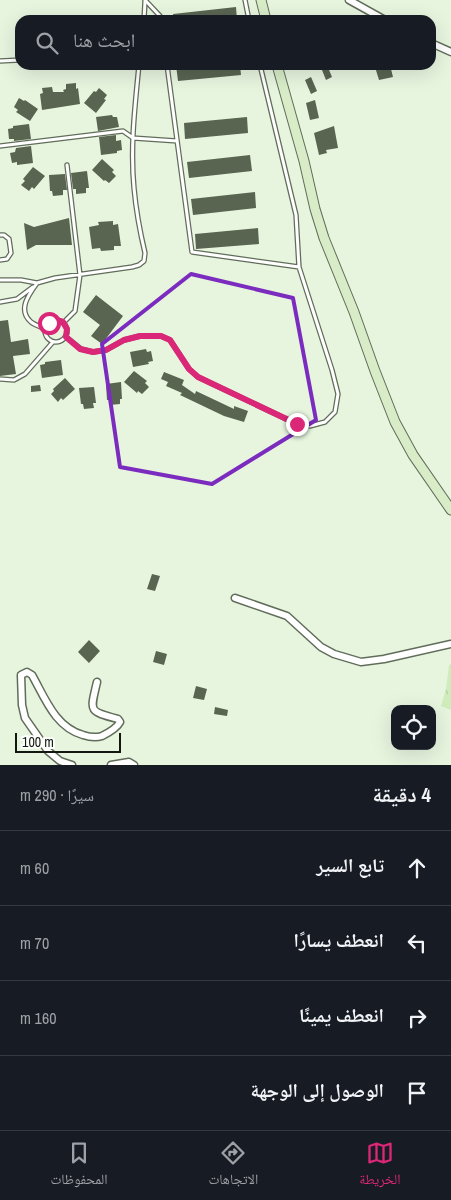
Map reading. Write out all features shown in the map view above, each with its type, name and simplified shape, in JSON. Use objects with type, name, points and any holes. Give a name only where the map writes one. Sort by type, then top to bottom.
[{"type":"main road","points":[[261,0],[265,15]]},
{"type":"main road","points":[[278,70],[324,238],[354,312],[375,371],[400,430],[414,455],[451,510]]},
{"type":"street","points":[[349,0],[376,15]]},
{"type":"street","points":[[436,44],[451,52]]},
{"type":"street","points":[[235,598],[287,616],[321,647],[334,654],[361,662],[384,659],[451,644]]},
{"type":"street","points":[[72,765],[60,761],[48,751],[25,718],[20,675],[25,672],[32,675],[54,714],[64,725],[77,733],[90,737],[105,734],[119,725],[120,722],[118,719],[96,713],[92,708],[97,682]]},
{"type":"street","points":[[111,765],[129,762],[134,765]]},
{"type":"lane","points":[[144,15],[145,0]]},
{"type":"lane","points":[[145,0],[159,15]]},
{"type":"lane","points":[[245,0],[249,15]]},
{"type":"lane","points":[[0,61],[15,60]]},
{"type":"lane","points":[[0,302],[17,299],[37,283],[55,278],[132,268],[144,261],[145,253],[134,188],[133,138],[139,70]]},
{"type":"lane","points":[[168,70],[192,252],[299,267]]},
{"type":"lane","points":[[66,337],[80,349],[93,352],[106,350],[124,340],[140,336],[161,336],[170,340],[189,369],[198,377],[297,424],[310,426],[326,422],[335,412],[338,394],[299,267],[296,215],[261,70]]},
{"type":"lane","points":[[0,146],[123,131],[133,138],[177,141]]},
{"type":"lane","points":[[63,322],[75,311],[80,275],[67,164]]},
{"type":"lane","points":[[0,235],[4,235],[9,239],[11,253],[7,259],[0,260]]},
{"type":"lane","points":[[0,280],[21,280],[37,283]]},
{"type":"lane","points":[[37,283],[27,297],[26,315],[30,321],[45,330]]},
{"type":"lane","points":[[52,321],[63,322],[67,329],[66,337],[60,342],[53,342],[47,338],[46,326],[52,321]]},
{"type":"lane","points":[[0,379],[14,380],[25,374],[53,342]]},
{"type":"highlighted area","points":[[191,274],[293,298],[316,420],[212,484],[120,467],[102,344]]},
{"type":"green space","points":[[451,664],[451,710],[441,706],[446,689],[449,665]]},
{"type":"building","points":[[236,7],[237,15],[173,15]]},
{"type":"building","points":[[177,70],[240,70],[241,75],[178,81]]},
{"type":"building","points":[[322,70],[329,70],[332,77],[326,80]]},
{"type":"building","points":[[376,70],[391,70],[393,77],[379,80]]},
{"type":"building","points":[[311,77],[317,91],[311,94],[305,80]]},
{"type":"building","points":[[76,83],[80,104],[42,110],[40,94],[43,93],[42,88],[52,87],[53,92],[64,92],[66,84]]},
{"type":"building","points":[[99,88],[107,95],[104,99],[106,100],[96,113],[84,103]]},
{"type":"building","points":[[19,98],[38,109],[30,121],[16,112],[18,110],[14,107]]},
{"type":"building","points":[[315,100],[319,118],[310,120],[306,103]]},
{"type":"building","points":[[112,115],[117,117],[119,127],[98,131],[96,117]]},
{"type":"building","points":[[247,117],[248,133],[185,139],[184,123]]},
{"type":"building","points":[[29,124],[31,139],[14,141],[14,139],[9,139],[8,129],[13,128],[13,126]]},
{"type":"building","points":[[334,126],[338,148],[326,150],[327,153],[319,155],[314,133]]},
{"type":"building","points":[[116,135],[116,141],[121,140],[122,150],[117,151],[117,153],[101,155],[99,137]]},
{"type":"building","points":[[31,146],[33,163],[17,165],[17,162],[12,163],[10,153],[15,152],[16,148]]},
{"type":"building","points":[[250,155],[252,171],[189,178],[187,162]]},
{"type":"building","points":[[102,159],[114,170],[112,172],[116,176],[109,183],[92,170]]},
{"type":"building","points":[[33,167],[45,176],[34,189],[32,187],[29,191],[21,185],[25,181],[23,179]]},
{"type":"building","points":[[87,171],[89,188],[86,188],[86,193],[76,194],[76,189],[73,189],[71,173]]},
{"type":"building","points":[[65,174],[67,190],[63,190],[63,195],[53,196],[52,191],[50,191],[49,175]]},
{"type":"building","points":[[255,192],[256,208],[193,215],[191,199]]},
{"type":"building","points":[[69,218],[72,245],[36,245],[27,250],[24,223],[34,227]]},
{"type":"building","points":[[113,221],[113,225],[118,224],[121,246],[114,246],[114,250],[101,251],[100,248],[92,249],[89,227],[99,225],[98,222]]},
{"type":"building","points":[[258,228],[259,244],[196,249],[195,234]]},
{"type":"building","points":[[96,295],[123,316],[102,344],[91,336],[100,325],[83,312]]},
{"type":"building","points":[[8,320],[11,342],[28,339],[30,354],[13,356],[16,374],[0,376],[0,321]]},
{"type":"building","points":[[146,349],[147,352],[151,351],[153,361],[148,362],[149,364],[133,367],[130,352]]},
{"type":"building","points":[[61,360],[63,375],[42,378],[40,365],[45,364],[45,362]]},
{"type":"building","points":[[134,371],[147,381],[145,383],[149,387],[142,394],[138,391],[137,393],[124,382]]},
{"type":"building","points":[[164,372],[184,380],[182,385],[195,394],[196,391],[234,409],[234,406],[248,411],[244,422],[224,416],[180,395],[182,393],[166,386],[168,382],[161,379]]},
{"type":"building","points":[[65,378],[75,389],[58,402],[51,394],[54,391],[53,389]]},
{"type":"building","points":[[121,382],[122,399],[120,399],[120,404],[110,405],[109,400],[107,400],[106,384]]},
{"type":"building","points":[[40,385],[41,391],[31,392],[31,386]]},
{"type":"building","points":[[94,387],[96,403],[93,403],[94,408],[84,409],[83,404],[81,404],[79,388]]},
{"type":"building","points":[[152,574],[160,576],[155,591],[147,589]]},
{"type":"building","points":[[89,640],[100,651],[89,663],[78,652]]},
{"type":"building","points":[[156,651],[167,654],[164,665],[153,662]]},
{"type":"building","points":[[196,686],[207,689],[204,700],[193,698]]},
{"type":"building","points":[[215,707],[228,710],[227,716],[214,714]]},
{"type":"route","points":[[49,323],[56,320],[63,322],[67,329],[66,337],[80,349],[93,352],[106,350],[124,340],[140,336],[161,336],[170,340],[189,369],[198,377],[297,424]]}]
